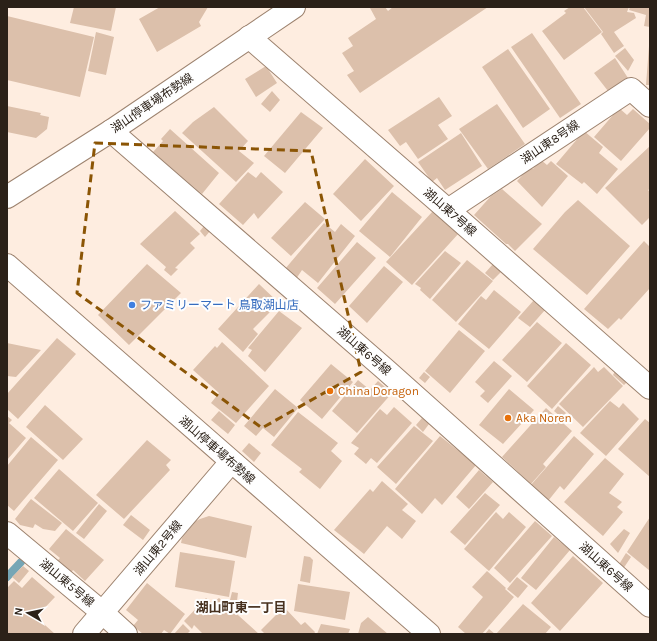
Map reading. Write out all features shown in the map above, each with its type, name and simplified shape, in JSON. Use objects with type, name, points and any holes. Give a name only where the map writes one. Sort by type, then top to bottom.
[{"type":"street","name":"湖山停車場布勢線","points":[[7,197],[110,131],[294,7]]},
{"type":"street","name":"湖山東7号線","points":[[249,37],[650,388]]},
{"type":"street","name":"湖山東8号線","points":[[448,210],[631,88],[650,106]]},
{"type":"street","name":"湖山東6号線","points":[[110,131],[386,370],[650,606]]},
{"type":"street","name":"湖山停車場布勢線","points":[[7,266],[429,634]]},
{"type":"street","name":"湖山東2号線","points":[[84,634],[231,462]]},
{"type":"street","name":"湖山東5号線","points":[[7,532],[126,634]]},
{"type":"highlighted area","points":[[95,143],[311,151],[361,372],[262,428],[77,293]]},
{"type":"building","points":[[74,7],[116,7],[111,31],[70,23]]},
{"type":"building","points":[[160,7],[208,7],[199,22],[201,26],[157,52],[139,19]]},
{"type":"building","points":[[385,7],[388,11],[393,7],[488,7],[360,93],[347,75],[354,71],[342,53],[353,46],[348,38],[376,19],[370,8]]},
{"type":"building","points":[[570,7],[583,7],[602,32],[564,60],[542,31],[566,13],[564,11]]},
{"type":"building","points":[[584,7],[629,7],[627,12],[634,13],[636,18],[614,32],[624,46],[614,53],[601,34],[603,32]]},
{"type":"building","points":[[630,7],[650,7],[650,27],[644,26],[646,15],[629,10]]},
{"type":"building","points":[[7,16],[94,37],[80,97],[7,80]]},
{"type":"building","points":[[96,32],[114,37],[106,75],[88,71]]},
{"type":"building","points":[[532,33],[581,104],[560,118],[511,47]]},
{"type":"building","points":[[649,46],[650,85],[646,85]]},
{"type":"building","points":[[625,48],[634,60],[628,71],[615,56]]},
{"type":"building","points":[[508,49],[550,109],[523,128],[482,67]]},
{"type":"building","points":[[615,58],[628,78],[608,91],[594,73]]},
{"type":"building","points":[[266,66],[277,83],[256,97],[245,79]]},
{"type":"building","points":[[272,91],[280,100],[270,112],[261,104]]},
{"type":"building","points":[[439,97],[452,116],[438,125],[448,139],[418,159],[406,142],[400,146],[388,130]]},
{"type":"building","points":[[497,104],[525,144],[488,169],[459,129]]},
{"type":"building","points":[[7,106],[41,113],[40,115],[49,117],[47,129],[36,138],[7,132]]},
{"type":"building","points":[[214,107],[248,141],[239,151],[254,163],[236,182],[182,133],[193,122]]},
{"type":"building","points":[[619,108],[627,115],[633,109],[650,124],[650,128],[621,161],[594,137]]},
{"type":"building","points":[[301,112],[323,128],[285,173],[264,156]]},
{"type":"building","points":[[170,129],[219,173],[202,194],[153,152],[163,141],[161,139]]},
{"type":"building","points":[[584,131],[603,147],[599,153],[618,169],[597,194],[584,182],[582,184],[556,164]]},
{"type":"building","points":[[461,133],[482,166],[445,190],[437,178],[432,182],[418,162]]},
{"type":"building","points":[[650,146],[650,189],[648,190],[650,192],[650,217],[642,225],[605,188]]},
{"type":"building","points":[[365,159],[394,186],[361,221],[333,194]]},
{"type":"building","points":[[541,160],[547,165],[551,161],[568,176],[542,207],[517,181],[530,167],[533,169]]},
{"type":"building","points":[[248,172],[256,178],[261,172],[283,192],[258,219],[254,213],[243,225],[219,204]]},
{"type":"building","points":[[502,189],[542,224],[515,251],[474,215],[491,196]]},
{"type":"building","points":[[392,192],[422,217],[390,257],[359,231]]},
{"type":"building","points":[[578,200],[630,246],[587,295],[533,249],[565,212]]},
{"type":"building","points":[[305,202],[325,219],[291,256],[271,238]]},
{"type":"building","points":[[175,211],[200,234],[190,243],[195,248],[175,268],[178,269],[171,276],[164,270],[166,267],[140,244]]},
{"type":"building","points":[[433,211],[459,233],[412,285],[386,262]]},
{"type":"building","points":[[324,223],[335,232],[341,224],[355,236],[318,283],[302,270],[296,279],[285,269]]},
{"type":"building","points":[[204,226],[210,231],[205,237],[200,231]]},
{"type":"building","points":[[644,241],[650,247],[650,288],[621,320],[619,318],[608,329],[584,309]]},
{"type":"building","points":[[357,242],[376,258],[335,304],[317,288]]},
{"type":"building","points":[[445,251],[461,263],[430,299],[420,290],[421,288],[415,284]]},
{"type":"building","points":[[467,260],[493,281],[456,322],[432,300]]},
{"type":"building","points":[[147,264],[181,293],[129,345],[98,315]]},
{"type":"building","points":[[493,264],[501,272],[493,280],[485,273]]},
{"type":"building","points":[[384,266],[403,282],[367,323],[349,306]]},
{"type":"building","points":[[259,284],[279,303],[253,329],[258,334],[243,352],[218,329]]},
{"type":"building","points":[[494,290],[521,312],[489,349],[458,324],[481,296],[486,300]]},
{"type":"building","points":[[534,300],[545,310],[530,327],[518,318]]},
{"type":"building","points":[[279,311],[302,328],[265,372],[248,356],[252,350],[248,348]]},
{"type":"building","points":[[537,322],[562,343],[527,382],[502,360]]},
{"type":"building","points":[[459,330],[485,351],[450,393],[425,371]]},
{"type":"building","points":[[57,338],[76,354],[18,419],[7,409],[7,394]]},
{"type":"building","points":[[222,342],[269,386],[236,423],[211,403],[219,393],[193,370],[215,346],[217,348]]},
{"type":"building","points":[[7,343],[41,350],[16,377],[7,376]]},
{"type":"building","points":[[566,343],[591,365],[552,409],[527,386]]},
{"type":"building","points":[[494,361],[512,376],[488,403],[480,396],[485,391],[475,382]]},
{"type":"building","points":[[331,364],[353,382],[322,419],[300,400]]},
{"type":"building","points":[[594,367],[598,372],[604,367],[623,386],[583,427],[559,404]]},
{"type":"building","points":[[615,371],[627,382],[624,385],[613,375]]},
{"type":"building","points":[[424,372],[430,377],[425,383],[419,378]]},
{"type":"building","points":[[358,380],[370,390],[378,381],[392,393],[357,433],[332,411]]},
{"type":"building","points":[[275,389],[298,408],[274,437],[263,428],[256,436],[244,426]]},
{"type":"building","points":[[509,389],[534,410],[503,444],[479,425]]},
{"type":"building","points":[[610,401],[619,408],[623,403],[639,419],[606,456],[580,433]]},
{"type":"building","points":[[45,405],[83,439],[63,460],[26,427]]},
{"type":"building","points":[[558,406],[566,413],[562,418],[554,411]]},
{"type":"building","points":[[394,407],[412,423],[377,463],[371,458],[366,464],[354,454],[359,448],[351,443],[380,409],[387,415]]},
{"type":"building","points":[[546,408],[572,431],[543,464],[546,467],[531,484],[502,457]]},
{"type":"building","points":[[219,411],[235,425],[228,434],[211,420]]},
{"type":"building","points":[[298,412],[338,443],[331,451],[342,461],[320,489],[299,472],[302,469],[271,445]]},
{"type":"building","points":[[7,416],[12,420],[9,423],[26,438],[7,460]]},
{"type":"building","points":[[422,418],[429,424],[423,432],[416,425]]},
{"type":"building","points":[[645,419],[650,423],[650,477],[618,449]]},
{"type":"building","points":[[414,426],[433,441],[396,484],[377,467]]},
{"type":"building","points":[[440,436],[476,465],[442,505],[435,498],[422,514],[395,489]]},
{"type":"building","points":[[574,436],[594,454],[564,490],[560,486],[548,501],[530,486]]},
{"type":"building","points":[[31,437],[58,460],[14,511],[7,505],[7,466]]},
{"type":"building","points":[[147,440],[171,460],[166,465],[170,470],[124,519],[96,495]]},
{"type":"building","points":[[249,443],[261,453],[254,462],[242,451]]},
{"type":"building","points":[[605,458],[624,474],[609,493],[622,502],[617,507],[623,512],[603,536],[564,502]]},
{"type":"building","points":[[59,469],[98,503],[73,531],[34,498]]},
{"type":"building","points":[[479,470],[493,482],[469,509],[456,497]]},
{"type":"building","points":[[382,481],[408,504],[402,510],[416,521],[402,539],[387,526],[364,554],[334,530],[370,489],[373,492]]},
{"type":"building","points":[[485,493],[500,505],[465,545],[450,532]]},
{"type":"building","points":[[31,499],[62,523],[55,531],[43,529],[35,524],[33,528],[20,525],[15,519]]},
{"type":"building","points":[[99,504],[107,511],[84,539],[76,533]]},
{"type":"building","points":[[496,512],[503,519],[509,512],[526,527],[489,571],[464,549]]},
{"type":"building","points":[[131,515],[150,530],[143,540],[123,525]]},
{"type":"building","points":[[209,516],[252,526],[246,558],[181,543],[182,538],[196,521]]},
{"type":"building","points":[[650,517],[650,571],[627,552]]},
{"type":"building","points":[[535,521],[552,536],[510,583],[494,568]]},
{"type":"building","points":[[66,529],[104,560],[85,581],[73,570],[71,573],[57,561],[60,558],[49,549]]},
{"type":"building","points":[[624,529],[630,533],[618,553],[610,544]]},
{"type":"building","points":[[554,537],[570,550],[536,590],[521,578]]},
{"type":"building","points":[[180,552],[235,561],[229,597],[175,587]]},
{"type":"building","points":[[626,553],[631,557],[623,569],[618,566]]},
{"type":"building","points":[[304,556],[310,557],[313,560],[310,583],[300,581]]},
{"type":"building","points":[[573,556],[603,583],[560,631],[531,603]]},
{"type":"building","points":[[23,566],[29,571],[19,583],[12,577]]},
{"type":"building","points":[[487,571],[514,597],[482,634],[466,634],[458,627],[483,597],[472,587]]},
{"type":"building","points":[[32,577],[55,597],[36,617],[55,634],[8,634],[7,588],[14,581],[22,588]]},
{"type":"building","points":[[517,577],[528,586],[518,598],[507,589]]},
{"type":"building","points":[[147,583],[185,614],[170,634],[164,630],[161,634],[143,634],[133,626],[138,620],[126,610]]},
{"type":"building","points":[[298,584],[350,592],[345,620],[294,611]]},
{"type":"building","points":[[232,592],[238,593],[237,601],[230,600]]},
{"type":"building","points":[[206,598],[212,603],[219,598],[259,634],[203,634],[194,625],[192,629],[184,621]]},
{"type":"building","points":[[523,604],[551,627],[545,634],[496,634]]},
{"type":"building","points":[[284,607],[301,625],[305,622],[315,632],[314,634],[265,634],[261,630]]},
{"type":"building","points":[[368,617],[388,634],[358,634],[361,623]]},
{"type":"building","points":[[183,624],[190,631],[187,634],[174,634]]},
{"type":"building","points":[[321,624],[350,629],[348,634],[317,634]]},
{"type":"building","points":[[489,629],[495,634],[485,634]]},
{"type":"waterway","points":[[7,577],[21,562]]},
{"type":"place","name":"ファミリーマート 鳥取湖山店","points":[[132,305]]},
{"type":"place","name":"China Doragon","points":[[330,391]]},
{"type":"place","name":"Aka Noren","points":[[508,418]]},
{"type":"district","name":"湖山町東一丁目","points":[[241,607]]}]
